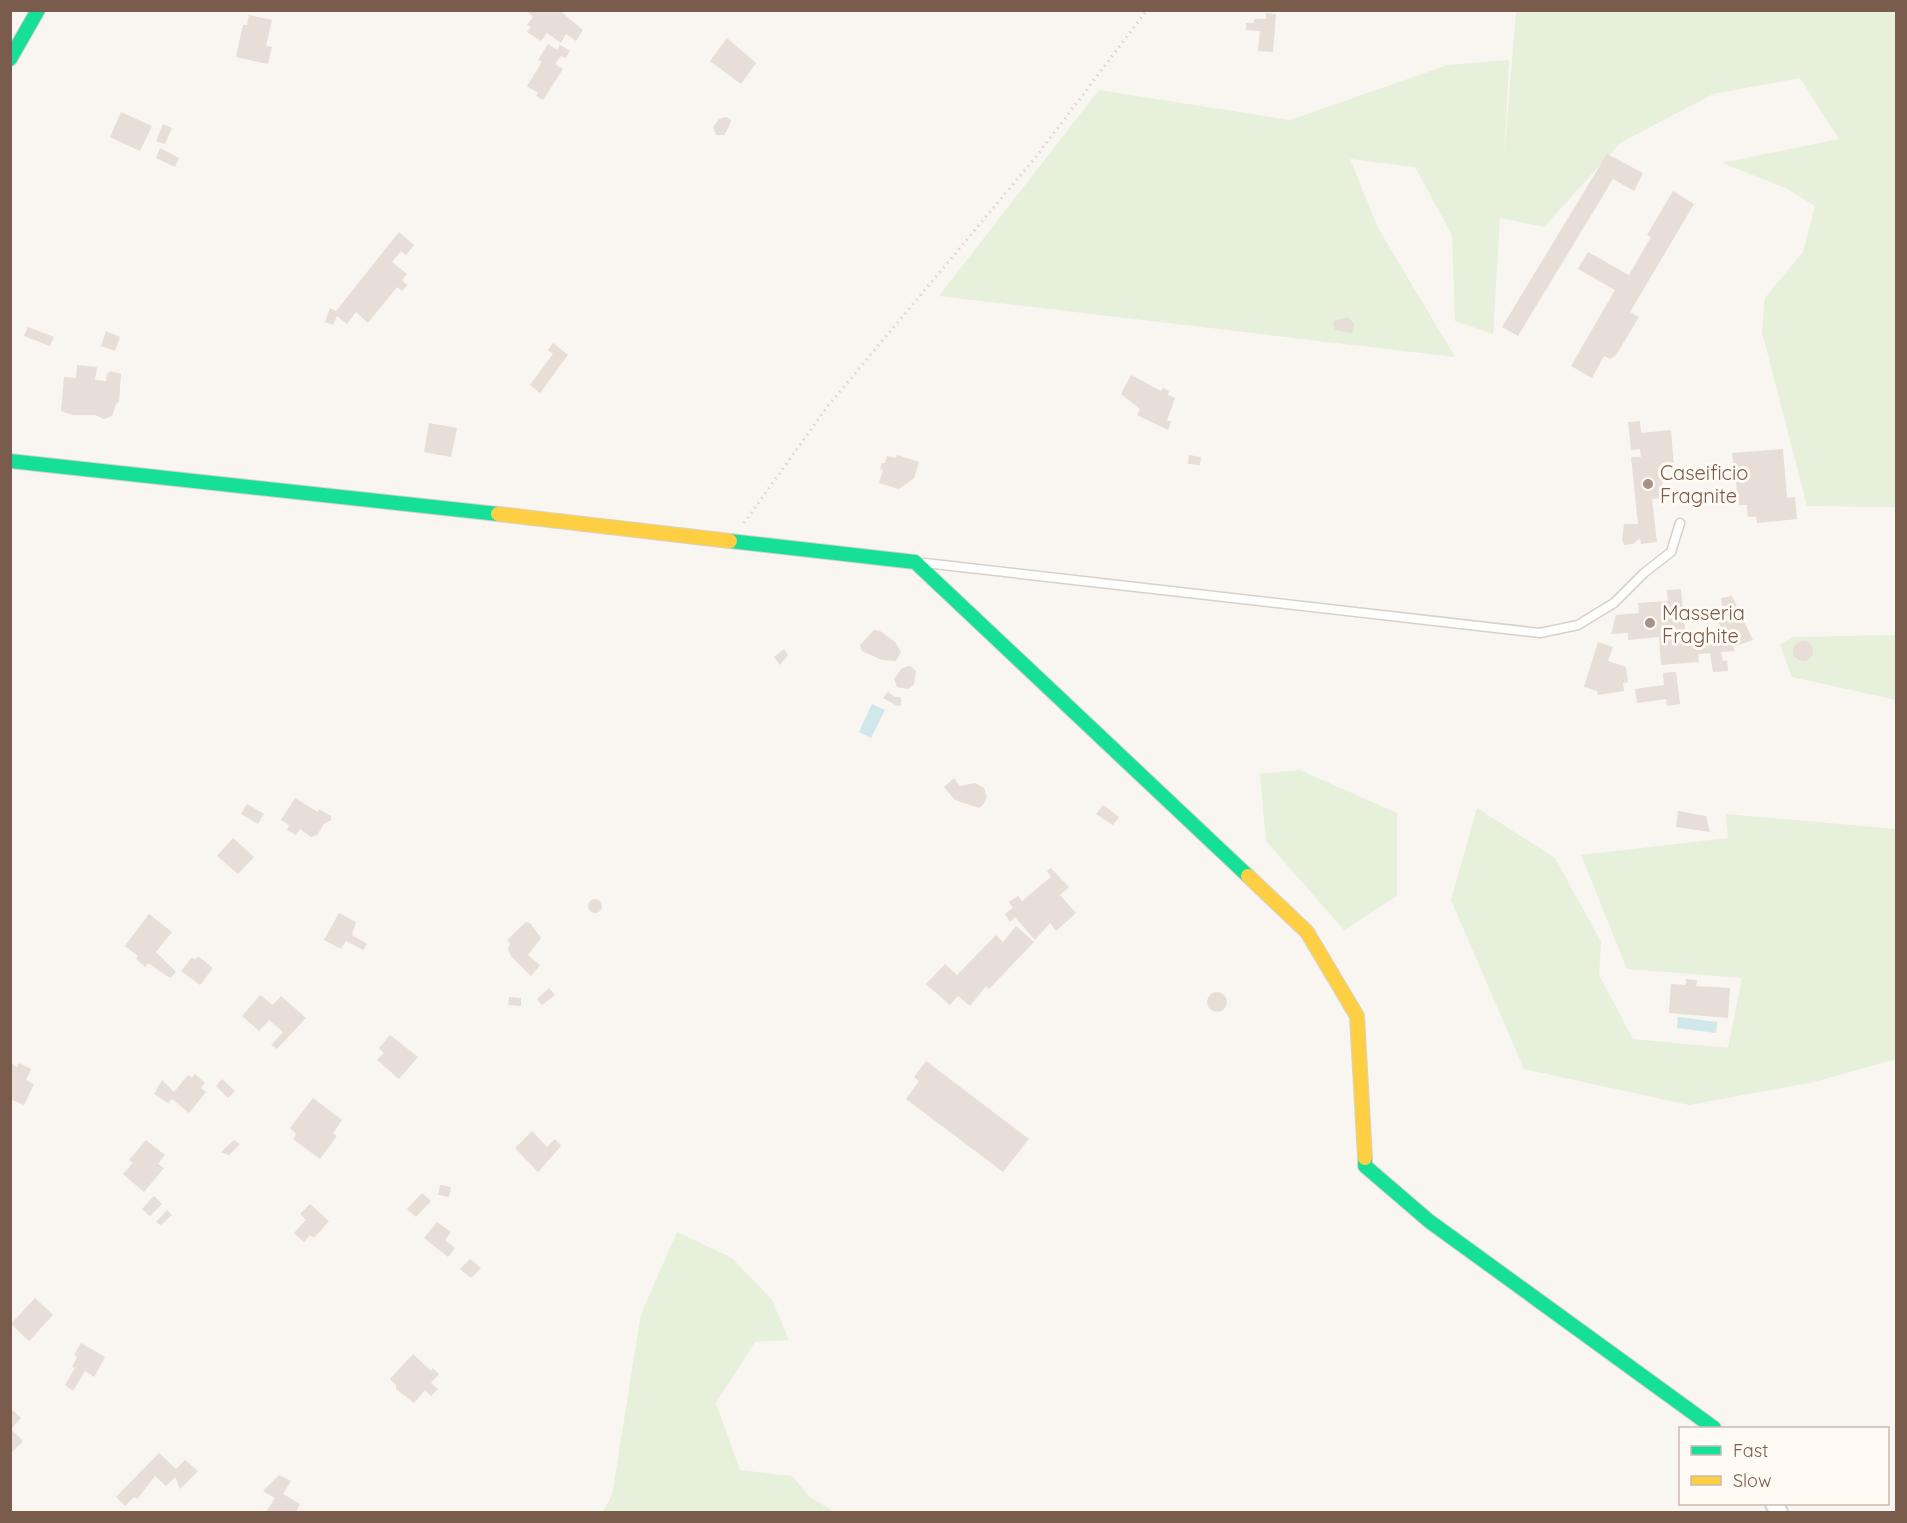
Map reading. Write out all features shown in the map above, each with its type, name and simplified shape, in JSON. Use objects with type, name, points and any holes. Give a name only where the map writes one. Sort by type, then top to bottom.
[{"type":"street","points":[[10,59],[38,10]]},
{"type":"street","points":[[10,461],[397,502],[915,562],[1307,933],[1357,1016],[1365,1166],[1429,1221],[1713,1427]]},
{"type":"lane","points":[[915,562],[1540,633],[1578,625],[1614,603],[1644,573],[1671,552],[1680,523]]},
{"type":"path","points":[[731,542],[827,407],[1035,158],[1147,10]]},
{"type":"green space","points":[[1516,11],[1896,11],[1896,507],[1807,506],[1762,332],[1765,298],[1803,252],[1815,206],[1786,188],[1722,163],[1839,139],[1800,78],[1713,94],[1620,143],[1544,227],[1500,218],[1493,334],[1455,321],[1452,235],[1415,167],[1350,159],[1378,228],[1455,357],[939,296],[1099,90],[1290,120],[1448,65],[1509,60],[1504,158]]},
{"type":"green space","points":[[1896,635],[1896,700],[1792,677],[1780,645],[1793,637]]},
{"type":"green space","points":[[1300,770],[1397,813],[1397,896],[1344,930],[1266,841],[1260,774]]},
{"type":"green space","points":[[1477,808],[1555,858],[1601,942],[1599,975],[1633,1039],[1728,1048],[1742,978],[1627,969],[1581,855],[1728,838],[1726,814],[1896,829],[1896,1059],[1814,1082],[1689,1105],[1524,1069],[1451,900]]},
{"type":"green space","points":[[677,1232],[732,1258],[772,1300],[789,1340],[755,1342],[716,1403],[740,1470],[792,1476],[810,1497],[835,1512],[603,1512],[612,1495],[641,1314]]},
{"type":"water","points":[[872,704],[885,710],[871,738],[859,732]]},
{"type":"water","points":[[1678,1017],[1717,1022],[1716,1033],[1677,1028]]},
{"type":"building","points":[[526,10],[559,10],[583,30],[576,41],[566,34],[561,43],[547,33],[541,41],[527,32],[531,27],[527,25],[533,17]]},
{"type":"building","points":[[1266,13],[1276,14],[1273,52],[1258,51],[1260,31],[1246,30],[1246,23],[1254,23],[1254,19],[1266,19]]},
{"type":"building","points":[[249,15],[272,20],[266,46],[272,47],[268,64],[236,57],[243,25],[247,25]]},
{"type":"building","points":[[727,38],[756,63],[741,84],[710,61]]},
{"type":"building","points":[[548,44],[557,50],[560,45],[570,51],[565,58],[561,56],[555,64],[563,69],[543,100],[536,96],[538,93],[527,86],[542,62],[538,60]]},
{"type":"building","points":[[121,112],[152,126],[140,151],[110,137]]},
{"type":"building","points":[[726,117],[731,120],[728,129],[724,135],[716,135],[713,127],[719,119]]},
{"type":"building","points":[[163,124],[172,128],[165,144],[156,141]]},
{"type":"building","points":[[160,148],[179,158],[175,167],[156,158]]},
{"type":"building","points":[[1607,154],[1643,173],[1634,191],[1613,179],[1518,336],[1502,327]]},
{"type":"building","points":[[1673,191],[1694,204],[1630,312],[1639,317],[1616,355],[1610,359],[1604,356],[1592,378],[1571,366],[1615,290],[1578,269],[1588,252],[1629,275],[1651,237],[1647,235]]},
{"type":"building","points":[[399,232],[414,245],[406,255],[401,251],[392,262],[407,274],[402,280],[407,285],[402,291],[397,287],[368,323],[356,312],[347,324],[337,316],[333,325],[325,322],[330,308],[336,311]]},
{"type":"building","points":[[1347,317],[1354,323],[1352,333],[1335,330],[1333,321]]},
{"type":"building","points":[[28,327],[54,337],[50,346],[24,336]]},
{"type":"building","points":[[106,331],[120,337],[115,351],[101,346]]},
{"type":"building","points":[[553,343],[568,355],[540,393],[530,385],[553,354],[548,350]]},
{"type":"building","points":[[77,365],[97,367],[95,380],[106,381],[107,374],[111,371],[121,374],[119,402],[112,416],[104,419],[95,415],[73,415],[61,411],[64,377],[76,378]]},
{"type":"building","points":[[1131,375],[1161,391],[1163,388],[1169,391],[1168,395],[1175,398],[1167,420],[1171,422],[1168,430],[1137,415],[1140,409],[1121,394]]},
{"type":"building","name":"Caseificio Fragnite","points":[[1640,421],[1641,433],[1671,430],[1674,469],[1661,470],[1664,498],[1652,499],[1657,542],[1641,544],[1640,538],[1633,544],[1624,545],[1622,540],[1624,524],[1638,524],[1631,457],[1641,457],[1640,449],[1631,450],[1628,422]]},
{"type":"building","points":[[429,423],[457,428],[451,457],[424,452]]},
{"type":"building","points":[[1783,449],[1787,498],[1795,497],[1797,519],[1757,523],[1756,517],[1748,517],[1747,505],[1739,505],[1732,453]]},
{"type":"building","points":[[897,455],[919,462],[914,478],[899,489],[879,483],[883,470],[880,469],[882,463],[885,463],[887,456],[896,458]]},
{"type":"building","points":[[1189,455],[1201,457],[1200,465],[1188,464]]},
{"type":"building","name":"Masseria Fraghite","points":[[1681,589],[1686,639],[1724,636],[1715,613],[1723,612],[1721,598],[1732,596],[1753,640],[1733,647],[1735,651],[1721,652],[1723,661],[1727,660],[1728,671],[1713,672],[1710,653],[1698,654],[1699,662],[1661,665],[1659,637],[1628,640],[1628,633],[1611,634],[1616,615],[1639,613],[1638,603],[1668,601],[1667,590]]},
{"type":"building","points":[[874,630],[880,631],[895,642],[901,652],[896,661],[882,660],[862,651],[860,645]]},
{"type":"building","points":[[1803,641],[1810,644],[1813,651],[1810,658],[1803,661],[1796,658],[1793,651],[1796,644]]},
{"type":"building","points":[[1598,642],[1613,647],[1608,661],[1626,667],[1628,682],[1623,683],[1624,691],[1598,695],[1597,691],[1584,687]]},
{"type":"building","points":[[784,649],[788,655],[780,665],[774,657]]},
{"type":"building","points":[[910,666],[916,671],[914,684],[908,689],[897,687],[894,679],[902,668]]},
{"type":"building","points":[[1676,672],[1680,704],[1667,706],[1666,699],[1637,703],[1635,689],[1664,685],[1663,673]]},
{"type":"building","points":[[888,692],[895,697],[901,697],[901,705],[897,706],[883,698]]},
{"type":"building","points":[[954,778],[960,786],[975,783],[984,788],[987,797],[983,805],[979,808],[955,800],[944,787]]},
{"type":"building","points":[[295,798],[318,812],[319,809],[331,816],[331,820],[324,824],[317,835],[311,837],[300,829],[296,835],[287,830],[289,825],[281,820]]},
{"type":"building","points":[[247,804],[264,814],[258,824],[241,814]]},
{"type":"building","points":[[1103,805],[1119,817],[1113,825],[1096,814]]},
{"type":"building","points":[[1678,811],[1706,816],[1710,832],[1676,827]]},
{"type":"building","points":[[233,838],[254,857],[238,874],[217,856]]},
{"type":"building","points":[[1051,868],[1069,887],[1060,895],[1076,913],[1056,931],[1050,923],[1035,940],[1015,917],[1010,922],[1005,914],[1013,908],[1009,902],[1018,896],[1022,901],[1051,877],[1047,871]]},
{"type":"building","points":[[595,899],[600,901],[602,906],[600,911],[595,913],[590,911],[588,906],[590,901]]},
{"type":"building","points":[[339,913],[356,922],[352,935],[367,944],[363,950],[346,941],[341,949],[324,940]]},
{"type":"building","points":[[149,914],[172,932],[156,952],[176,972],[170,978],[148,963],[145,967],[136,959],[138,956],[125,946]]},
{"type":"building","points":[[526,922],[530,923],[541,938],[528,955],[540,965],[531,976],[511,956],[508,949],[510,943],[507,940]]},
{"type":"building","points":[[1016,926],[1034,942],[989,989],[986,986],[970,1006],[958,996],[950,1005],[926,984],[945,964],[957,975],[996,935],[1003,942]]},
{"type":"building","points":[[198,956],[213,968],[200,985],[181,971],[192,957],[195,960]]},
{"type":"building","points":[[1686,979],[1697,980],[1696,986],[1730,988],[1728,1018],[1669,1013],[1671,984],[1686,985]]},
{"type":"building","points":[[549,988],[555,995],[542,1005],[537,999]]},
{"type":"building","points":[[1217,992],[1224,995],[1227,1002],[1224,1009],[1217,1012],[1210,1009],[1207,1002],[1210,995]]},
{"type":"building","points":[[260,995],[273,1005],[281,996],[306,1018],[277,1049],[271,1045],[283,1032],[269,1020],[259,1031],[242,1016]]},
{"type":"building","points":[[509,997],[521,998],[521,1006],[508,1005]]},
{"type":"building","points":[[390,1035],[418,1057],[399,1079],[377,1060],[384,1053],[379,1048]]},
{"type":"building","points":[[926,1061],[1029,1139],[1003,1172],[906,1099],[919,1081],[914,1077]]},
{"type":"building","points":[[10,1063],[17,1067],[19,1063],[31,1069],[26,1080],[34,1084],[24,1105],[10,1099]]},
{"type":"building","points":[[195,1074],[205,1083],[201,1088],[206,1092],[189,1113],[172,1099],[168,1103],[154,1094],[162,1080],[174,1092],[188,1075],[192,1078]]},
{"type":"building","points":[[222,1079],[235,1091],[228,1098],[216,1086]]},
{"type":"building","points":[[313,1098],[342,1120],[333,1133],[337,1136],[320,1159],[293,1139],[296,1134],[290,1128]]},
{"type":"building","points":[[532,1131],[547,1147],[555,1139],[561,1146],[538,1172],[515,1148]]},
{"type":"building","points":[[146,1140],[165,1155],[158,1164],[164,1168],[144,1192],[123,1174],[133,1163],[129,1160]]},
{"type":"building","points":[[234,1140],[240,1144],[229,1155],[221,1152]]},
{"type":"building","points":[[440,1185],[451,1187],[449,1197],[438,1195]]},
{"type":"building","points":[[422,1193],[431,1201],[416,1217],[407,1209]]},
{"type":"building","points":[[154,1196],[162,1204],[150,1216],[142,1209]]},
{"type":"building","points":[[310,1204],[329,1221],[314,1238],[310,1235],[304,1242],[294,1233],[306,1220],[300,1214]]},
{"type":"building","points":[[167,1210],[172,1215],[161,1225],[156,1222]]},
{"type":"building","points":[[437,1222],[451,1232],[445,1240],[455,1248],[448,1257],[424,1238]]},
{"type":"building","points":[[470,1259],[481,1268],[471,1278],[460,1269]]},
{"type":"building","points":[[35,1298],[53,1315],[29,1341],[11,1324]]},
{"type":"building","points":[[81,1343],[105,1357],[94,1377],[85,1371],[73,1391],[65,1385],[75,1368],[72,1367],[77,1357],[74,1355]]},
{"type":"building","points":[[413,1354],[431,1371],[433,1368],[439,1374],[431,1383],[438,1389],[431,1396],[425,1390],[414,1403],[396,1389],[396,1385],[390,1379]]},
{"type":"building","points":[[10,1408],[21,1418],[11,1429],[23,1441],[10,1454]]},
{"type":"building","points":[[159,1453],[176,1469],[185,1460],[198,1471],[180,1489],[175,1477],[166,1486],[155,1476],[137,1499],[134,1497],[125,1506],[116,1497]]},
{"type":"building","points":[[279,1475],[291,1481],[283,1494],[300,1504],[296,1512],[266,1512],[275,1498],[263,1491]]},
{"type":"traffic: fast","points":[[10,59],[38,10]]},
{"type":"traffic: fast","points":[[10,461],[498,514]]},
{"type":"traffic: fast","points":[[730,541],[915,562],[1248,876]]},
{"type":"traffic: fast","points":[[1365,1158],[1365,1166],[1429,1221],[1713,1427]]},
{"type":"traffic: slow","points":[[498,514],[730,541]]},
{"type":"traffic: slow","points":[[1248,876],[1307,932],[1357,1016],[1365,1158]]},
{"type":"place","name":"Caseificio Fragnite","points":[[1648,484]]},
{"type":"place","name":"Masseria Fraghite","points":[[1650,623]]}]
